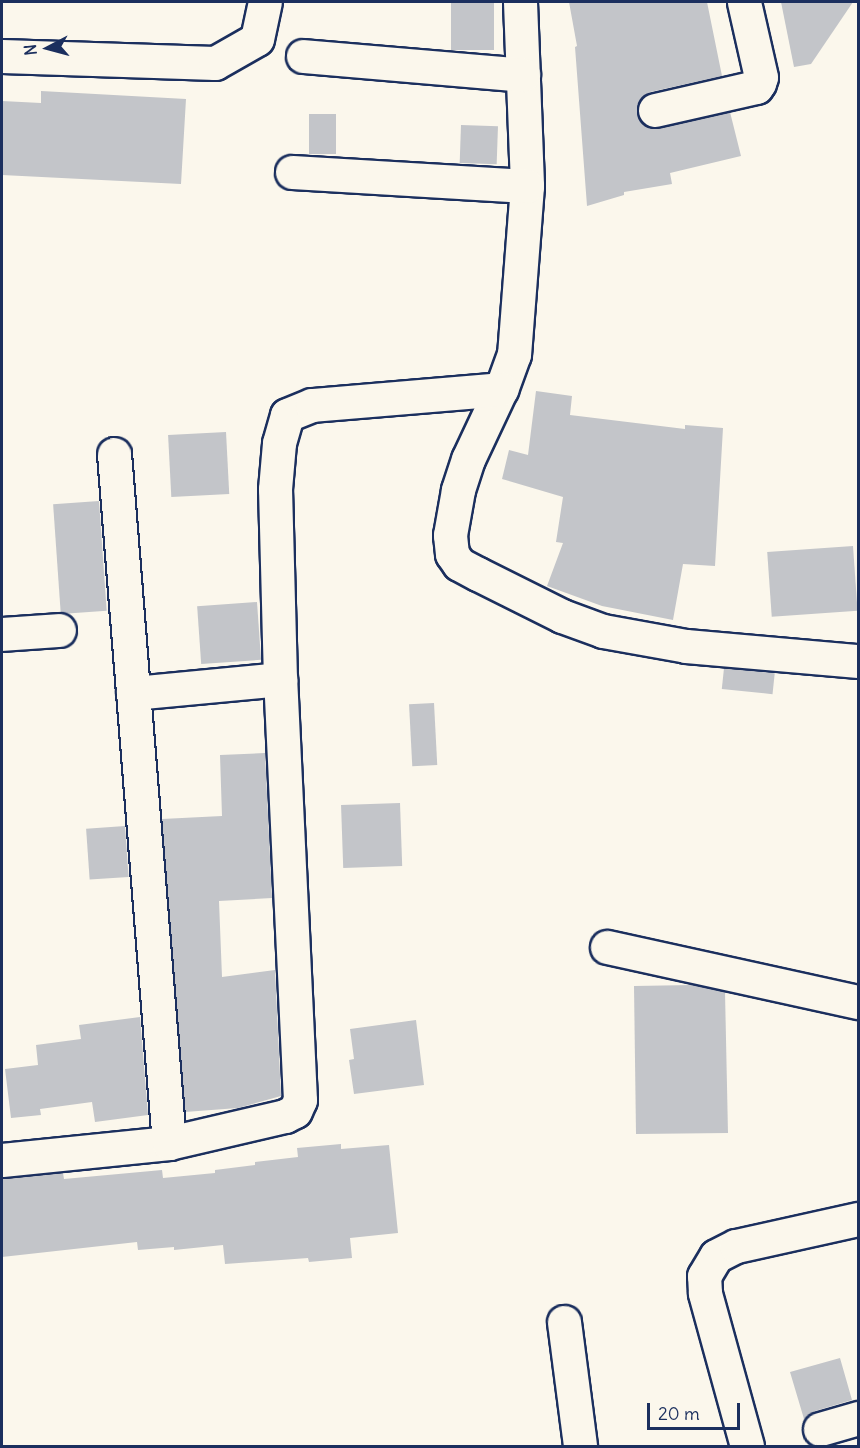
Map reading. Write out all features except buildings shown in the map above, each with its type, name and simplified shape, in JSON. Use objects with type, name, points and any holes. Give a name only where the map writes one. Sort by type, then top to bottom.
[{"type":"street","points":[[2,56],[215,63],[257,39],[265,2]]},
{"type":"street","points":[[520,2],[527,186],[514,354],[501,389],[468,459],[458,490],[450,535],[452,554],[459,564],[562,616],[603,631],[686,646],[858,660]]},
{"type":"street","points":[[656,110],[756,87],[761,78],[744,2]]},
{"type":"street","points":[[303,56],[523,75]]},
{"type":"street","points":[[292,172],[527,186]]},
{"type":"street","points":[[2,1160],[169,1143],[285,1116],[295,1111],[300,1100],[280,679],[275,489],[279,443],[287,416],[312,405],[501,389]]},
{"type":"street","points":[[114,453],[169,1143]]},
{"type":"street","points":[[2,634],[59,630]]},
{"type":"street","points":[[133,693],[280,679]]},
{"type":"street","points":[[607,947],[858,1002]]},
{"type":"street","points":[[747,1446],[705,1293],[705,1276],[716,1256],[736,1246],[858,1219]]},
{"type":"street","points":[[564,1322],[580,1446]]},
{"type":"street","points":[[820,1429],[858,1418]]}]
